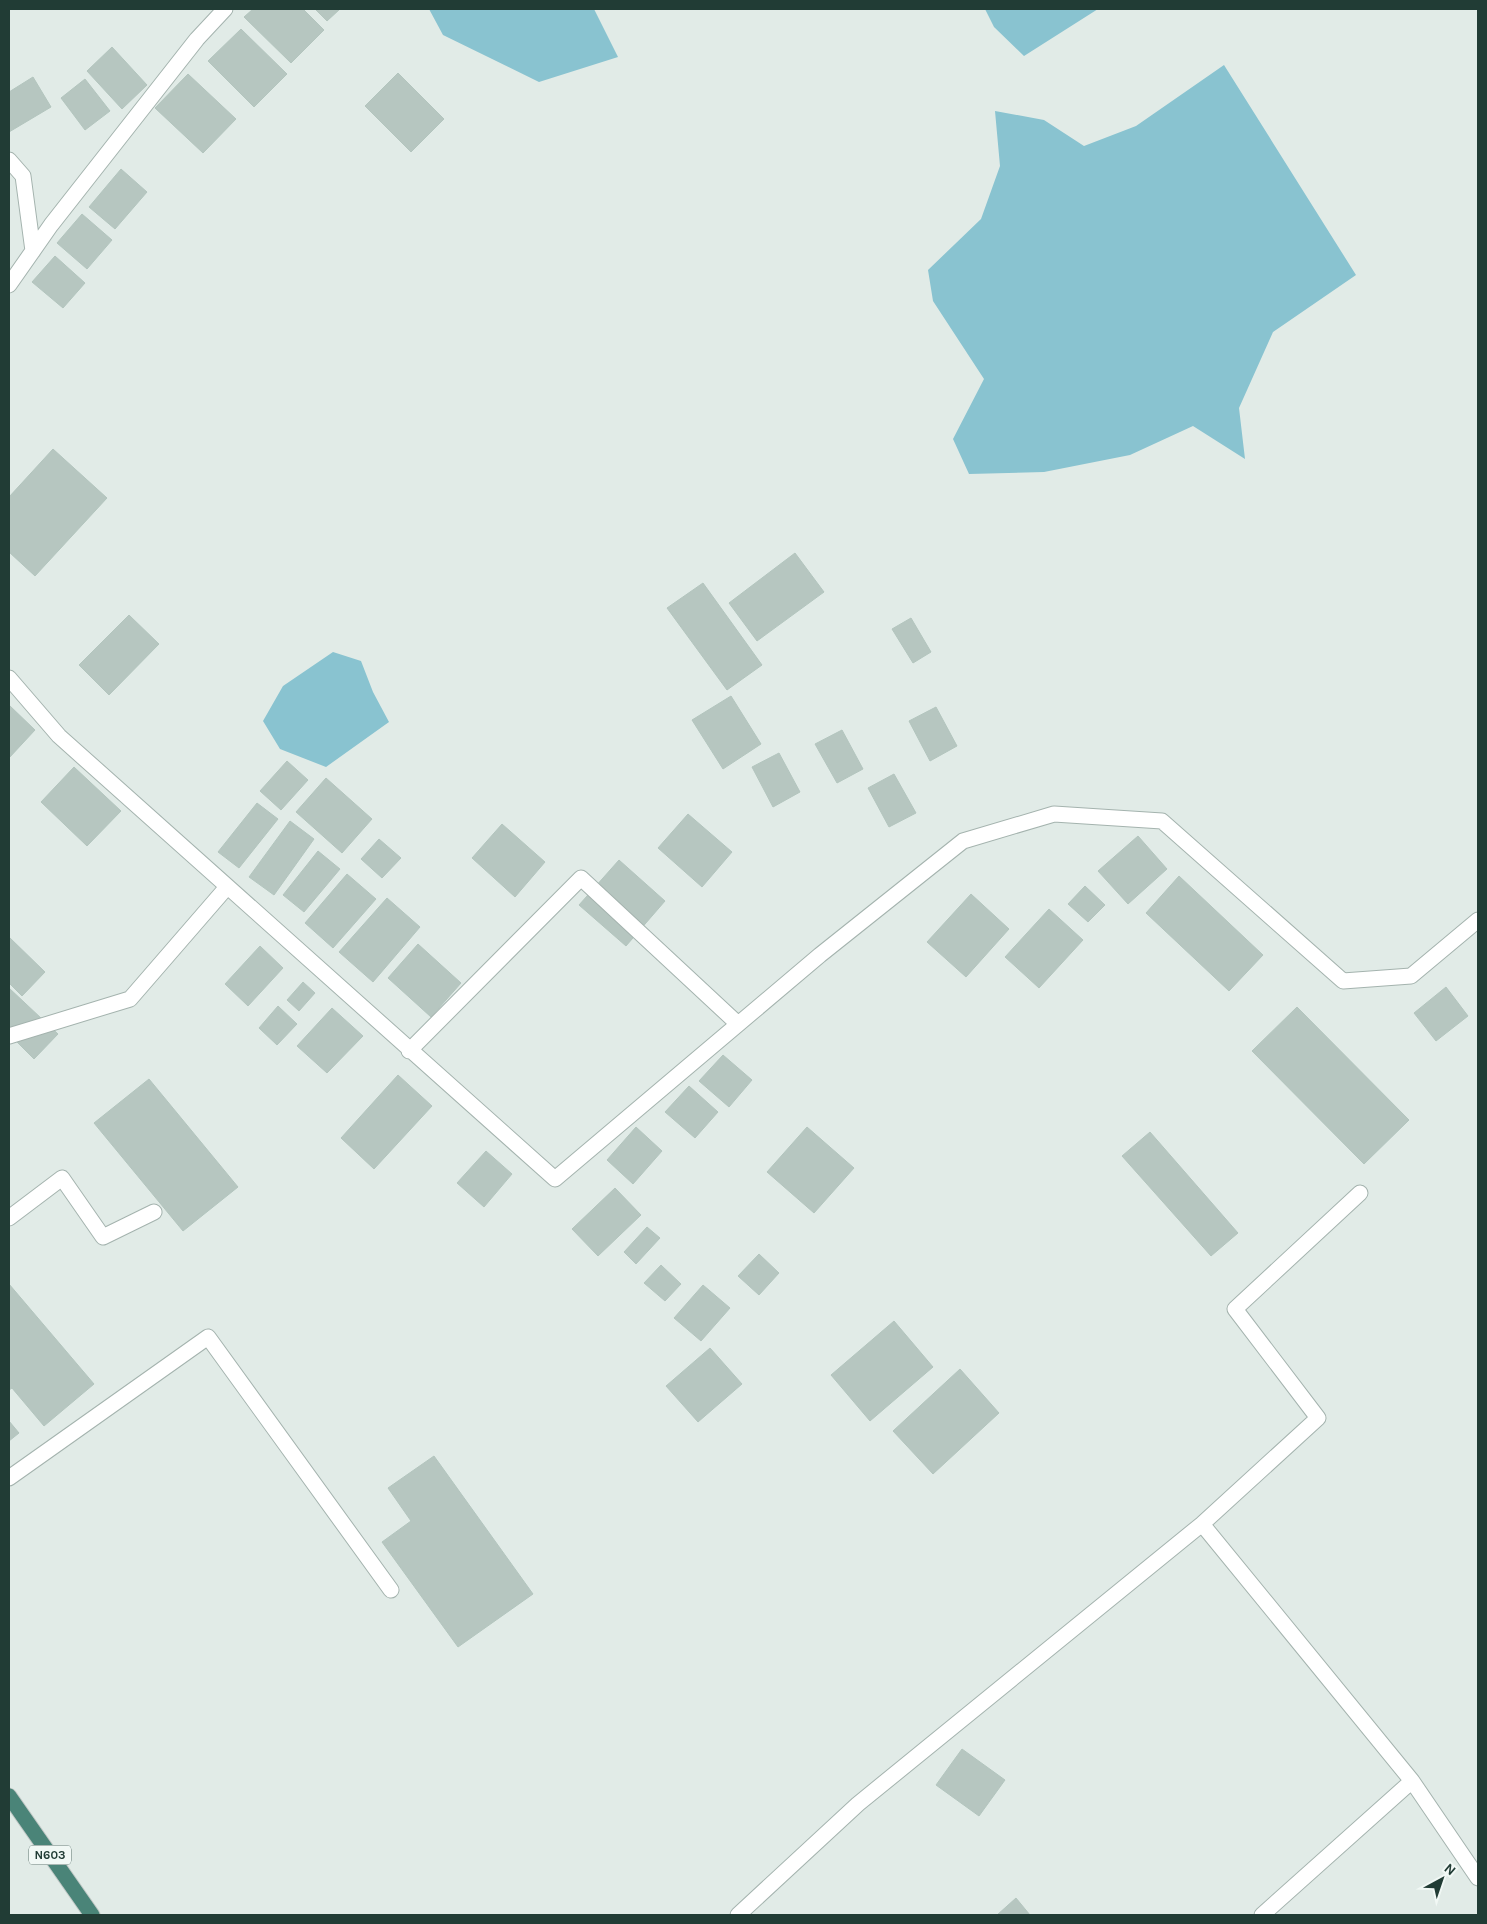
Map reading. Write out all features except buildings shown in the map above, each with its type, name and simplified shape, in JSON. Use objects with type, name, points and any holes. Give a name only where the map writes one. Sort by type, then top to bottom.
[{"type":"highway","name":"N603","points":[[9,1796],[92,1915]]},
{"type":"street","points":[[9,285],[33,251],[197,39],[225,9]]},
{"type":"street","points":[[9,160],[23,176],[33,251]]},
{"type":"street","points":[[9,678],[59,736],[554,1179],[820,955],[963,841],[1054,814],[1162,821],[1343,980],[1412,976],[1478,920]]},
{"type":"street","points":[[409,1051],[581,878],[738,1024]]},
{"type":"street","points":[[9,1036],[130,999],[227,887]]},
{"type":"street","points":[[9,1218],[62,1178],[103,1237],[154,1212]]},
{"type":"street","points":[[738,1915],[858,1804],[1202,1524],[1318,1418],[1235,1308],[1360,1193]]},
{"type":"street","points":[[9,1478],[208,1337],[391,1590]]},
{"type":"street","points":[[1202,1524],[1412,1781],[1478,1878]]},
{"type":"street","points":[[1262,1915],[1412,1781]]},
{"type":"water","points":[[429,9],[594,9],[618,57],[539,82],[443,35]]},
{"type":"water","points":[[985,9],[1098,9],[1024,56],[994,27]]},
{"type":"water","points":[[1224,65],[1356,275],[1273,332],[1239,408],[1245,459],[1193,426],[1130,455],[1044,472],[969,474],[953,439],[984,379],[933,301],[928,270],[981,219],[1000,166],[995,111],[1044,120],[1084,146],[1136,126]]},
{"type":"water","points":[[333,652],[361,661],[373,692],[389,722],[326,767],[280,749],[263,721],[283,686]]}]
